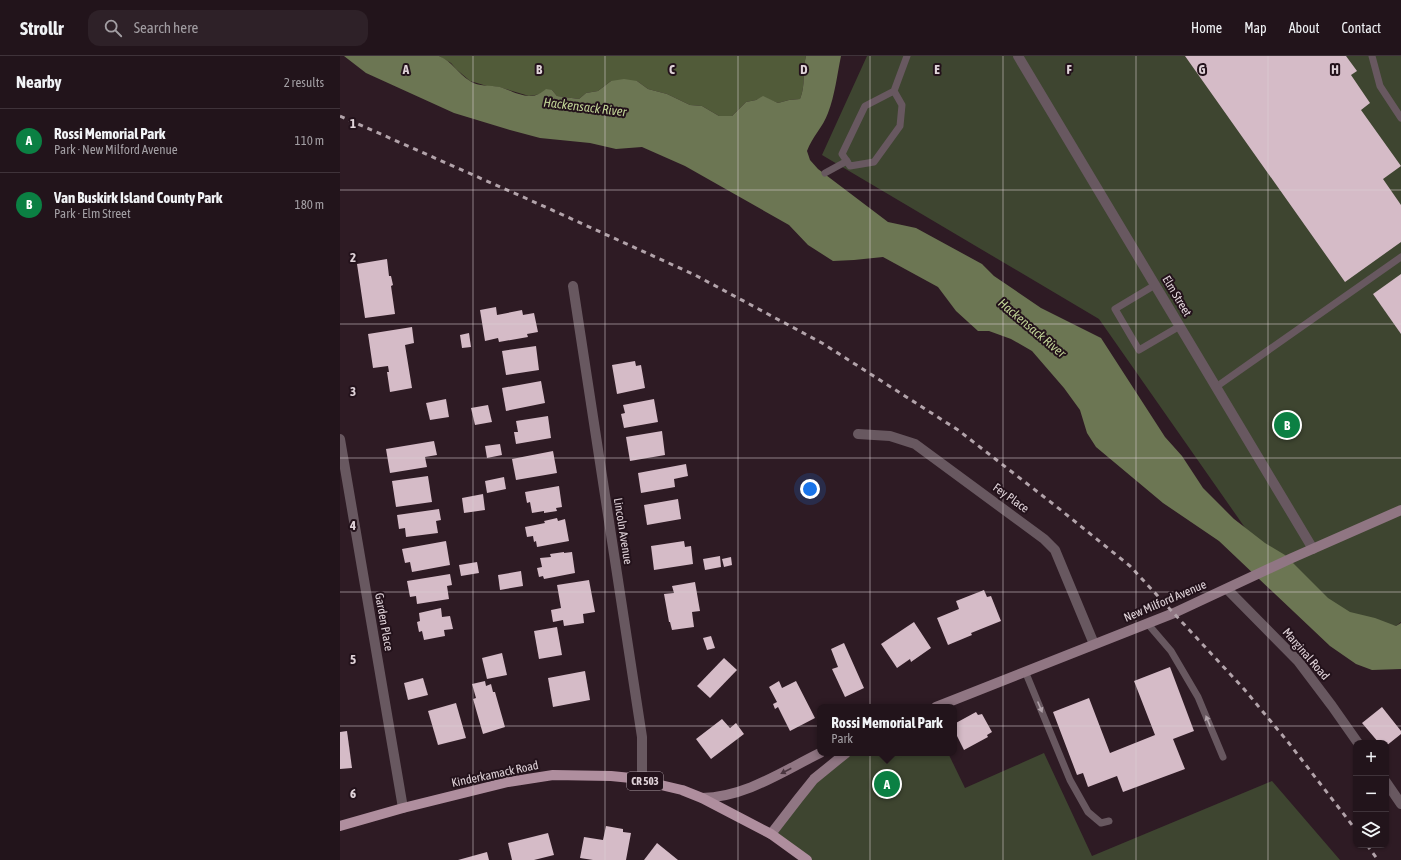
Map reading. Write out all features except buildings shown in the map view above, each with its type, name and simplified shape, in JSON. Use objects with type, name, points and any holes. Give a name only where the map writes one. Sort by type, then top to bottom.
[{"type":"main road","name":"New Milford Avenue","points":[[943,704],[1147,623],[1227,589],[1401,510]]},
{"type":"main road","points":[[702,798],[724,796],[748,789],[817,755]]},
{"type":"main road","points":[[771,834],[814,779],[842,756]]},
{"type":"main road","name":"Kinderkamack Road","points":[[340,826],[403,808],[508,782],[553,775],[611,776],[642,780],[682,790],[702,798],[771,834],[807,860]]},
{"type":"street","name":"Elm Street","points":[[1018,56],[1313,549]]},
{"type":"street","name":"Lincoln Avenue","points":[[573,286],[640,729],[642,780]]},
{"type":"street","name":"Fey Place","points":[[858,434],[890,436],[915,444],[1044,539],[1055,550],[1094,644]]},
{"type":"street","name":"Garden Place","points":[[340,439],[403,808]]},
{"type":"street","name":"Marginal Road","points":[[1227,589],[1298,661],[1356,740]]},
{"type":"street","points":[[1389,785],[1400,798]]},
{"type":"lane","points":[[894,91],[902,105],[900,126],[874,162],[850,166],[842,154],[864,106],[894,91],[907,56]]},
{"type":"lane","points":[[1372,56],[1380,86],[1401,118]]},
{"type":"lane","points":[[824,174],[847,161]]},
{"type":"lane","points":[[1216,387],[1401,257]]},
{"type":"lane","points":[[1155,285],[1115,309],[1140,350],[1180,326]]},
{"type":"lane","points":[[1147,623],[1171,651],[1198,697],[1223,757]]},
{"type":"lane","points":[[1025,671],[1070,780],[1088,812],[1101,823],[1109,821]]},
{"type":"shaded area","points":[[439,56],[806,56],[803,88],[800,99],[778,103],[763,97],[746,102],[732,116],[719,116],[702,106],[690,105],[667,94],[648,89],[637,81],[611,81],[598,91],[586,93],[579,99],[557,96],[552,90],[529,96],[499,87],[487,86],[470,81],[451,63]]},
{"type":"shaded area","points":[[867,56],[1401,56],[1401,622],[1396,626],[1344,618],[1248,532],[1099,319],[822,155]]},
{"type":"shaded area","points":[[1044,753],[1092,856],[1272,781],[1340,860],[807,860],[771,834],[798,799],[843,756],[949,756],[965,788]]},
{"type":"water","name":"Hackensack River","points":[[344,56],[439,56],[448,61],[473,83],[500,87],[526,96],[537,95],[546,89],[552,90],[557,96],[579,99],[586,93],[598,91],[611,81],[624,79],[637,81],[648,89],[667,94],[690,105],[702,106],[719,116],[732,116],[746,102],[756,100],[763,96],[778,103],[800,99],[803,88],[806,56],[841,56],[828,113],[807,151],[810,160],[818,169],[888,222],[916,228],[982,264],[994,276],[1041,308],[1101,338],[1165,437],[1182,456],[1203,488],[1234,519],[1265,543],[1285,555],[1328,598],[1350,612],[1375,618],[1396,626],[1401,623],[1401,669],[1372,670],[1356,664],[1330,646],[1219,541],[1163,503],[1096,447],[1087,433],[1080,410],[1064,388],[1032,351],[1011,339],[989,331],[978,331],[956,311],[938,287],[883,257],[833,261],[808,245],[789,225],[685,166],[642,147],[616,149],[590,143],[540,138],[454,113],[366,73]]},
{"type":"railway","points":[[340,116],[695,275],[822,343],[958,430],[1130,566],[1244,689],[1288,742],[1353,826]]},
{"type":"railway","points":[[1369,848],[1378,860]]},
{"type":"place","name":"Van Buskirk Island County Park","points":[[1287,425]]},
{"type":"place","name":"Rossi Memorial Park","points":[[887,784]]}]
